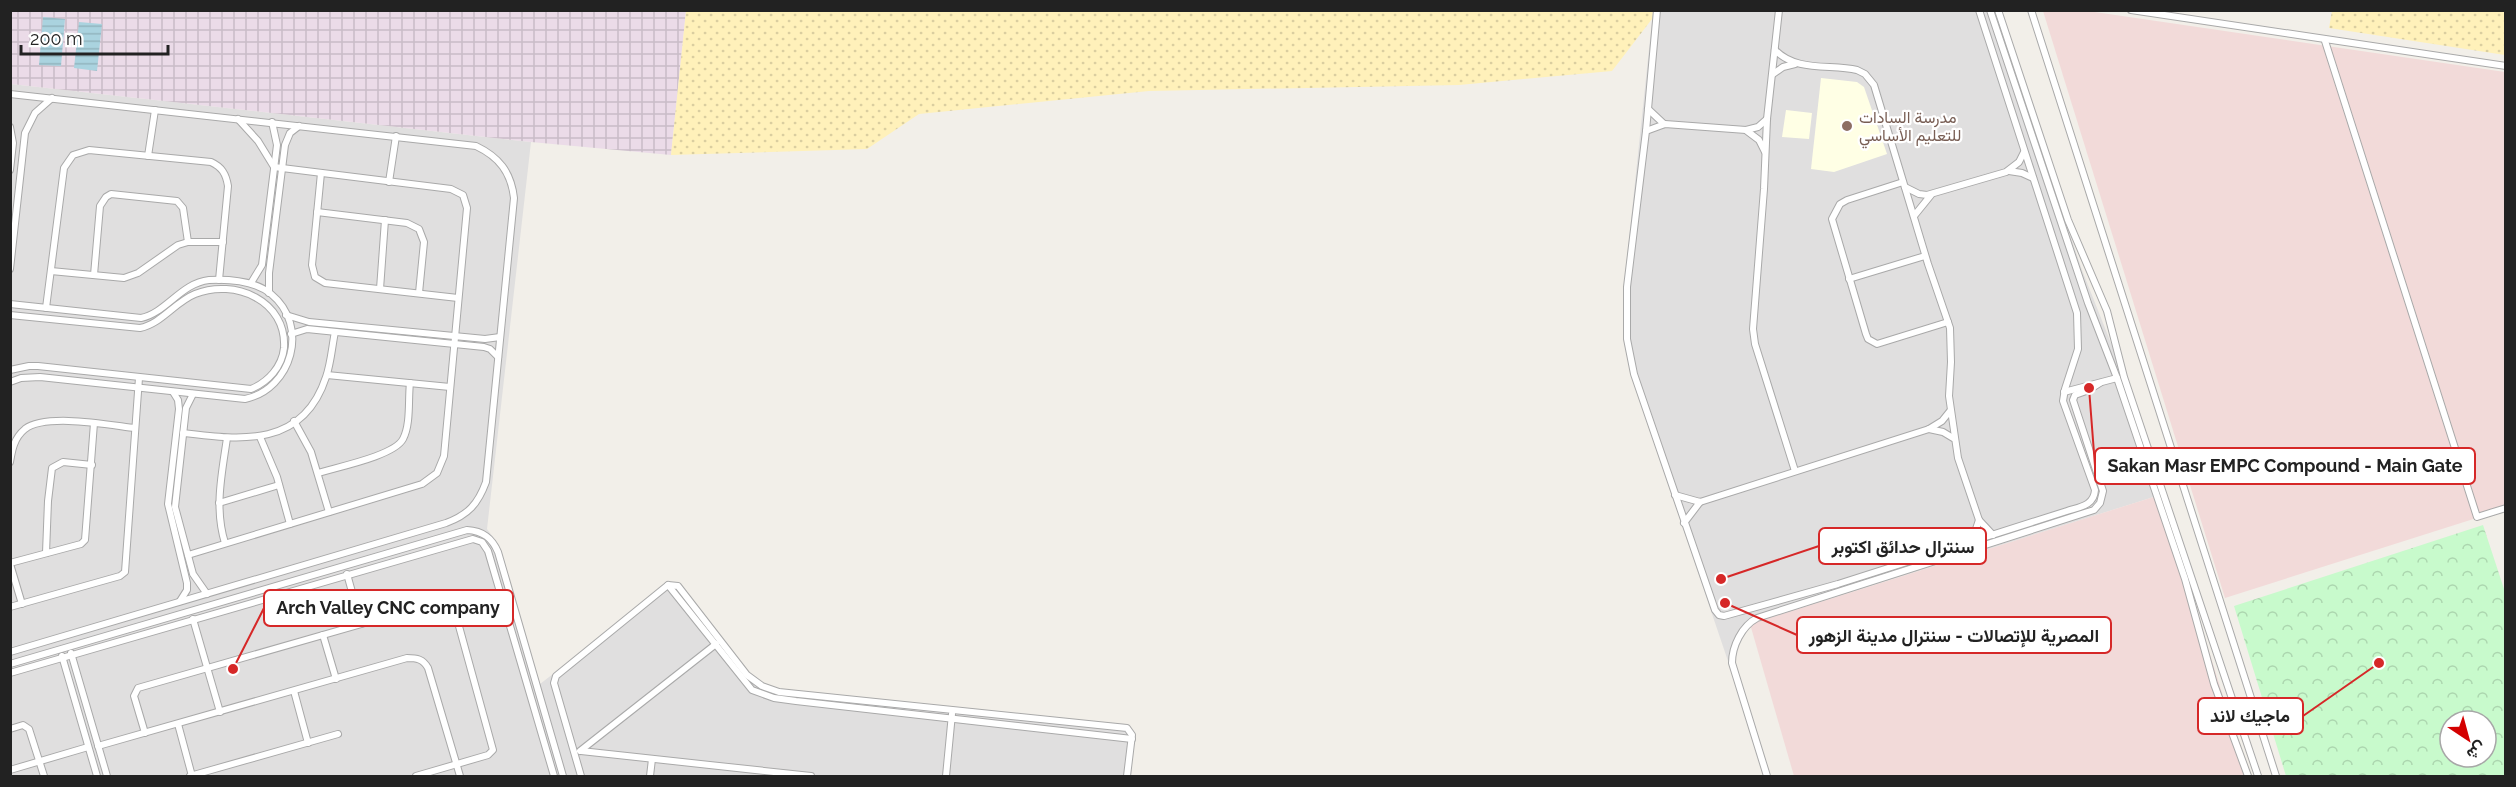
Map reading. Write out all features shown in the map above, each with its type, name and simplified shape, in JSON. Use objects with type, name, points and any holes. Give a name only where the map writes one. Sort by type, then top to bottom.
[{"type":"street","points":[[1657,10],[1646,131],[1627,287],[1627,339],[1634,374],[1674,495],[1715,610],[1719,615],[1724,616],[1993,535],[2088,504],[2095,497],[2095,490],[2064,405],[2064,392],[2078,349],[2078,320],[1979,10]]},
{"type":"street","points":[[1779,10],[1767,119],[1753,329],[1755,344],[1796,471]]},
{"type":"street","points":[[1990,10],[2088,303],[2117,378],[2201,628],[2211,672],[2224,713],[2248,777]]},
{"type":"street","points":[[1998,10],[2068,220],[2107,311],[2124,377],[2258,777]]},
{"type":"street","points":[[2031,10],[2276,777]]},
{"type":"street","points":[[2131,10],[2325,41],[2505,66]]},
{"type":"street","points":[[2325,41],[2477,517],[2505,508]]},
{"type":"street","points":[[1775,50],[1785,59],[1796,63],[1852,69],[1869,77],[1876,89],[1925,256],[1948,322],[1952,351],[1950,411],[1958,458],[1979,520],[1993,535]]},
{"type":"street","points":[[1773,74],[1783,67],[1796,63]]},
{"type":"street","points":[[10,94],[476,146],[494,156],[507,172],[514,198],[486,482],[481,496],[472,508],[460,518],[446,524],[10,652]]},
{"type":"street","points":[[10,269],[25,133],[35,113],[52,98]]},
{"type":"street","points":[[1648,109],[1665,124]]},
{"type":"street","points":[[148,156],[155,110]]},
{"type":"street","points":[[237,119],[258,141],[274,167]]},
{"type":"street","points":[[1646,131],[1665,124],[1746,130],[1758,127],[1767,119]]},
{"type":"street","points":[[251,283],[262,265],[277,139],[272,122]]},
{"type":"street","points":[[269,293],[269,273],[286,139],[300,126]]},
{"type":"street","points":[[10,127],[13,143],[10,170]]},
{"type":"street","points":[[1746,130],[1759,140],[1766,153]]},
{"type":"street","points":[[389,182],[396,136]]},
{"type":"street","points":[[46,308],[62,176],[73,155],[89,150],[211,162],[224,171],[228,186],[219,280]]},
{"type":"street","points":[[2006,172],[2019,162],[2024,151]]},
{"type":"street","points":[[188,555],[422,484],[437,473],[444,456],[467,208],[463,195],[451,189],[274,167]]},
{"type":"street","points":[[1948,322],[1882,343],[1872,343],[1868,339],[1833,227],[1835,211],[1847,200],[1904,185],[1918,194],[1934,193],[2006,172],[2022,173],[2033,178]]},
{"type":"street","points":[[321,173],[312,265],[315,277],[325,283],[458,298]]},
{"type":"street","points":[[1914,216],[1934,193]]},
{"type":"street","points":[[94,276],[100,206],[102,201],[111,194],[177,201],[183,207],[188,242]]},
{"type":"street","points":[[317,212],[414,225],[422,235],[419,293]]},
{"type":"street","points":[[380,289],[385,220]]},
{"type":"street","points":[[51,271],[116,278],[131,276],[169,249],[188,242],[223,242]]},
{"type":"street","points":[[1849,279],[1925,256]]},
{"type":"street","points":[[10,304],[141,318],[153,314],[188,288],[202,282],[219,280],[251,283],[269,293],[286,315],[291,334],[290,354],[284,372],[264,393],[245,399],[31,377],[10,382]]},
{"type":"street","points":[[10,315],[140,328],[152,324],[187,298],[202,292],[243,291],[254,295],[270,307],[281,326],[284,351],[279,365],[270,377],[251,389],[29,366],[10,370]]},
{"type":"street","points":[[2088,303],[2091,297],[2101,297]]},
{"type":"street","points":[[2093,317],[2100,318],[2107,311]]},
{"type":"street","points":[[286,315],[303,321],[454,340],[484,347],[495,353],[498,358]]},
{"type":"street","points":[[291,334],[308,329],[454,340],[500,337]]},
{"type":"street","points":[[183,433],[227,438],[260,437],[278,431],[294,421],[314,401],[327,375],[334,332]]},
{"type":"street","points":[[327,375],[450,387]]},
{"type":"street","points":[[10,607],[120,576],[124,572],[139,378]]},
{"type":"street","points":[[2064,392],[2117,378]]},
{"type":"street","points":[[2068,381],[2082,386]]},
{"type":"street","points":[[318,473],[389,451],[400,444],[406,432],[410,383]]},
{"type":"street","points":[[1767,777],[1732,663],[1735,647],[1748,624],[1757,618],[2094,510],[2102,500],[2103,491],[2073,400],[2075,395],[2100,383]]},
{"type":"street","points":[[173,392],[178,400],[179,409],[168,509],[188,583],[187,590],[179,602]]},
{"type":"street","points":[[193,394],[187,404],[175,502],[196,581],[207,594]]},
{"type":"street","points":[[1674,495],[1689,501],[1700,502],[1929,429],[1942,421],[1950,411]]},
{"type":"street","points":[[294,421],[311,452],[329,512]]},
{"type":"street","points":[[10,462],[12,448],[17,438],[34,424],[45,422],[94,423],[135,428]]},
{"type":"street","points":[[22,604],[10,564],[81,544],[87,537],[94,423]]},
{"type":"street","points":[[1929,429],[1939,430],[1953,438]]},
{"type":"street","points":[[260,437],[279,485],[290,524]]},
{"type":"street","points":[[225,543],[220,523],[219,503],[227,438]]},
{"type":"street","points":[[46,553],[52,468],[63,462],[92,465]]},
{"type":"street","points":[[219,503],[279,485]]},
{"type":"street","points":[[1684,523],[1700,502]]},
{"type":"street","points":[[1972,541],[1979,520]]},
{"type":"street","points":[[10,664],[467,530],[486,536],[495,546],[563,777]]},
{"type":"street","points":[[480,541],[486,536]]},
{"type":"street","points":[[10,673],[468,539],[480,541],[488,551],[554,777]]},
{"type":"street","points":[[388,553],[391,561]]},
{"type":"street","points":[[347,574],[361,624]]},
{"type":"street","points":[[303,578],[305,587]]},
{"type":"street","points":[[581,777],[578,753],[555,682],[556,676],[668,585],[678,586],[743,681],[762,695],[796,701],[1132,739]]},
{"type":"street","points":[[500,593],[509,591]]},
{"type":"street","points":[[145,733],[134,696],[136,690],[442,600],[453,605],[493,750],[488,755],[416,777]]},
{"type":"street","points":[[207,607],[209,615]]},
{"type":"street","points":[[194,619],[220,712]]},
{"type":"street","points":[[141,626],[143,634]]},
{"type":"street","points":[[323,635],[336,678]]},
{"type":"street","points":[[717,643],[747,675],[770,690],[1127,728],[1132,732],[1127,777]]},
{"type":"street","points":[[578,753],[717,643]]},
{"type":"street","points":[[69,647],[107,777]]},
{"type":"street","points":[[60,649],[97,777]]},
{"type":"street","points":[[98,747],[407,658],[420,659],[425,663],[460,777]]},
{"type":"street","points":[[522,666],[530,663]]},
{"type":"street","points":[[2211,672],[2223,669]]},
{"type":"street","points":[[294,690],[308,743]]},
{"type":"street","points":[[532,699],[540,696]]},
{"type":"street","points":[[946,777],[953,709]]},
{"type":"street","points":[[2224,713],[2236,710]]},
{"type":"street","points":[[80,718],[89,715]]},
{"type":"street","points":[[178,724],[191,776],[338,734]]},
{"type":"street","points":[[10,729],[23,725],[29,729],[44,777]]},
{"type":"street","points":[[10,770],[88,747]]},
{"type":"street","points":[[578,753],[811,777]]},
{"type":"street","points":[[650,777],[652,759]]},
{"type":"shaded area","points":[[11,11],[686,11],[671,155],[531,142],[11,84]]},
{"type":"shaded area","points":[[1653,11],[1995,11],[2082,270],[2122,371],[2160,495],[1750,624],[1729,664],[1631,375],[1623,338],[1624,287]]},
{"type":"shaded area","points":[[2043,11],[2088,11],[2505,72],[2505,509],[2225,598]]},
{"type":"shaded area","name":"مدرسة السادات للتعليم الأساسي","points":[[1821,78],[1857,82],[1864,87],[1887,154],[1834,172],[1811,169]]},
{"type":"shaded area","points":[[11,84],[531,142],[487,529],[497,543],[540,684],[672,582],[747,679],[763,691],[773,694],[1134,732],[1129,776],[11,776]]},
{"type":"shaded area","points":[[1786,110],[1812,113],[1809,139],[1782,137]]},
{"type":"shaded area","points":[[2160,495],[2248,776],[1794,776],[1750,624]]},
{"type":"sand","points":[[686,10],[1653,11],[1652,19],[1612,71],[1459,85],[1149,91],[919,114],[867,149],[671,155]]},
{"type":"sand","points":[[2332,11],[2505,11],[2505,55],[2329,28]]},
{"type":"green space","points":[[2483,525],[2505,592],[2505,776],[2286,776],[2234,606]]},
{"type":"water","points":[[43,17],[65,19],[61,66],[39,65]]},
{"type":"water","points":[[79,22],[102,24],[97,71],[74,68]]},
{"type":"place","name":"مدرسة السادات للتعليم الأساسي","points":[[1847,126]]},
{"type":"place","name":"Sakan Masr EMPC Compound - Main Gate","points":[[2089,388]]},
{"type":"place","name":"سنترال حدائق اكتوبر","points":[[1721,579]]},
{"type":"place","name":"المصرية للإتصالات - سنترال مدينة الزهور","points":[[1725,603]]},
{"type":"place","name":"ماجيك لاند","points":[[2379,663]]},
{"type":"place","name":"Arch Valley CNC company","points":[[233,669]]}]
